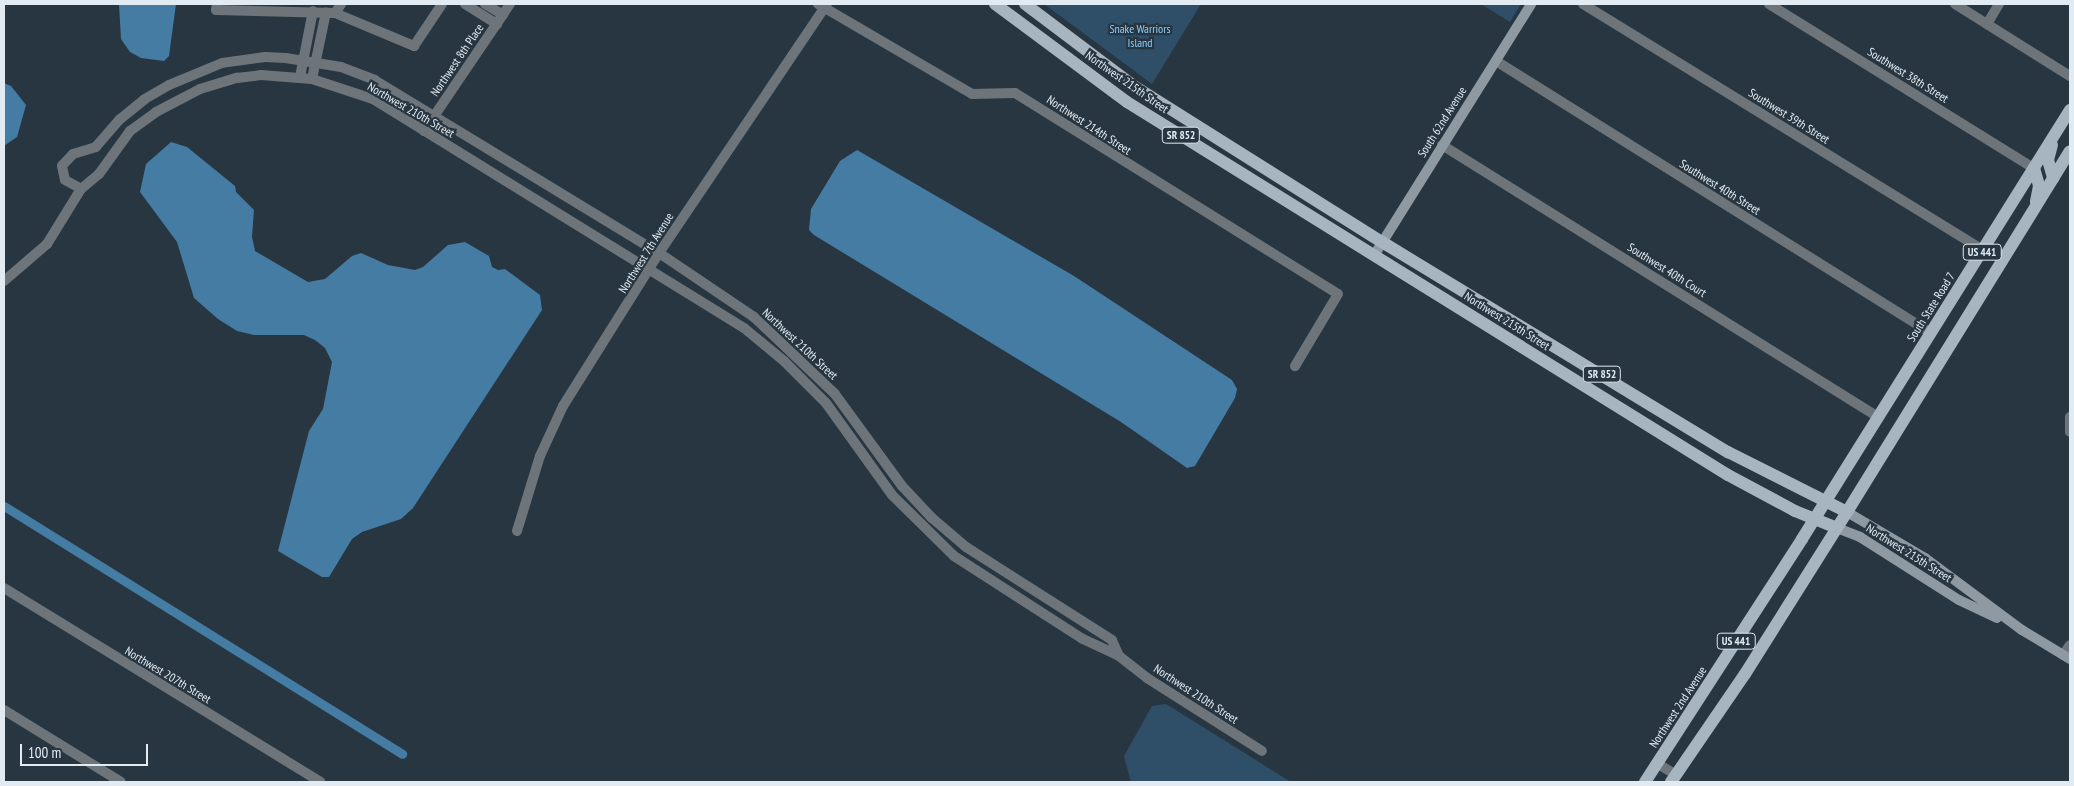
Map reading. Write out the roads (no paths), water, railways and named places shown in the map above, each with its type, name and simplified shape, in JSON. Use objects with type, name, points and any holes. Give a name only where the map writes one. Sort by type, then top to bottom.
[{"type":"main road","name":"Northwest 215th Street","points":[[995,4],[1127,102],[1743,484],[1814,519],[1837,528]]},
{"type":"main road","name":"Northwest 215th Street","points":[[1024,4],[1134,86],[1382,242],[1728,452],[1848,512]]},
{"type":"main road","name":"South State Road 7","points":[[1814,519],[2070,110]]},
{"type":"main road","points":[[2053,178],[2048,160],[2054,136]]},
{"type":"main road","name":"US 441","points":[[1673,779],[1745,674],[1848,512],[2070,151]]},
{"type":"main road","points":[[2034,168],[2039,186],[2034,209]]},
{"type":"main road","points":[[1627,412],[1637,396]]},
{"type":"main road","name":"Northwest 2nd Avenue","points":[[1645,782],[1814,519]]},
{"type":"street","points":[[217,5],[216,10],[243,7],[313,11],[334,9],[414,46],[442,4]]},
{"type":"street","points":[[465,4],[497,24]]},
{"type":"street","points":[[485,4],[503,15]]},
{"type":"street","name":"Northwest 8th Place","points":[[424,131],[510,4]]},
{"type":"street","name":"South 62nd Avenue","points":[[1374,254],[1531,4]]},
{"type":"street","name":"Southwest 39th Street","points":[[1583,4],[1983,250]]},
{"type":"street","name":"Southwest 38th Street","points":[[1769,4],[2034,168]]},
{"type":"street","points":[[1955,4],[2070,76]]},
{"type":"street","points":[[1986,24],[1999,4]]},
{"type":"street","name":"Northwest 7th Avenue","points":[[517,531],[540,456],[563,406],[651,270],[659,253],[823,5]]},
{"type":"street","name":"Northwest 214th Street","points":[[823,5],[972,94],[1015,94],[1338,294],[1295,366]]},
{"type":"street","points":[[312,79],[315,61],[334,9]]},
{"type":"street","points":[[300,77],[313,11]]},
{"type":"street","name":"Northwest 210th Street","points":[[1119,656],[1112,640],[966,547],[932,518],[902,486],[835,394],[793,352],[754,317],[659,253],[375,80],[315,61],[265,57],[206,68],[169,85],[120,119],[96,147],[67,159],[62,166],[64,180],[81,189],[99,174],[130,131],[171,103],[200,88],[237,78],[261,75],[300,77],[312,79],[373,100],[744,328],[784,361],[826,404],[892,495],[954,556],[1083,639],[1119,656],[1147,678],[1262,751]]},
{"type":"street","name":"Southwest 40th Street","points":[[1496,61],[1930,333]]},
{"type":"street","name":"Southwest 40th Court","points":[[1442,145],[1878,417]]},
{"type":"street","points":[[4,281],[47,244],[81,189]]},
{"type":"street","points":[[2070,418],[2070,432]]},
{"type":"street","name":"Northwest 215th Street","points":[[1848,512],[1926,558],[2022,630]]},
{"type":"street","name":"Northwest 215th Street","points":[[1837,528],[1860,537],[1959,600],[2022,630],[2067,657]]},
{"type":"street","name":"Northwest 207th Street","points":[[4,588],[320,782]]},
{"type":"street","points":[[2067,657],[2070,645]]},
{"type":"street","points":[[4,710],[121,782]]},
{"type":"street","points":[[1658,764],[1673,779]]},
{"type":"waterway","points":[[4,506],[402,754]]},
{"type":"park label","name":"Snake Warriors Island","points":[[1140,36]]}]
